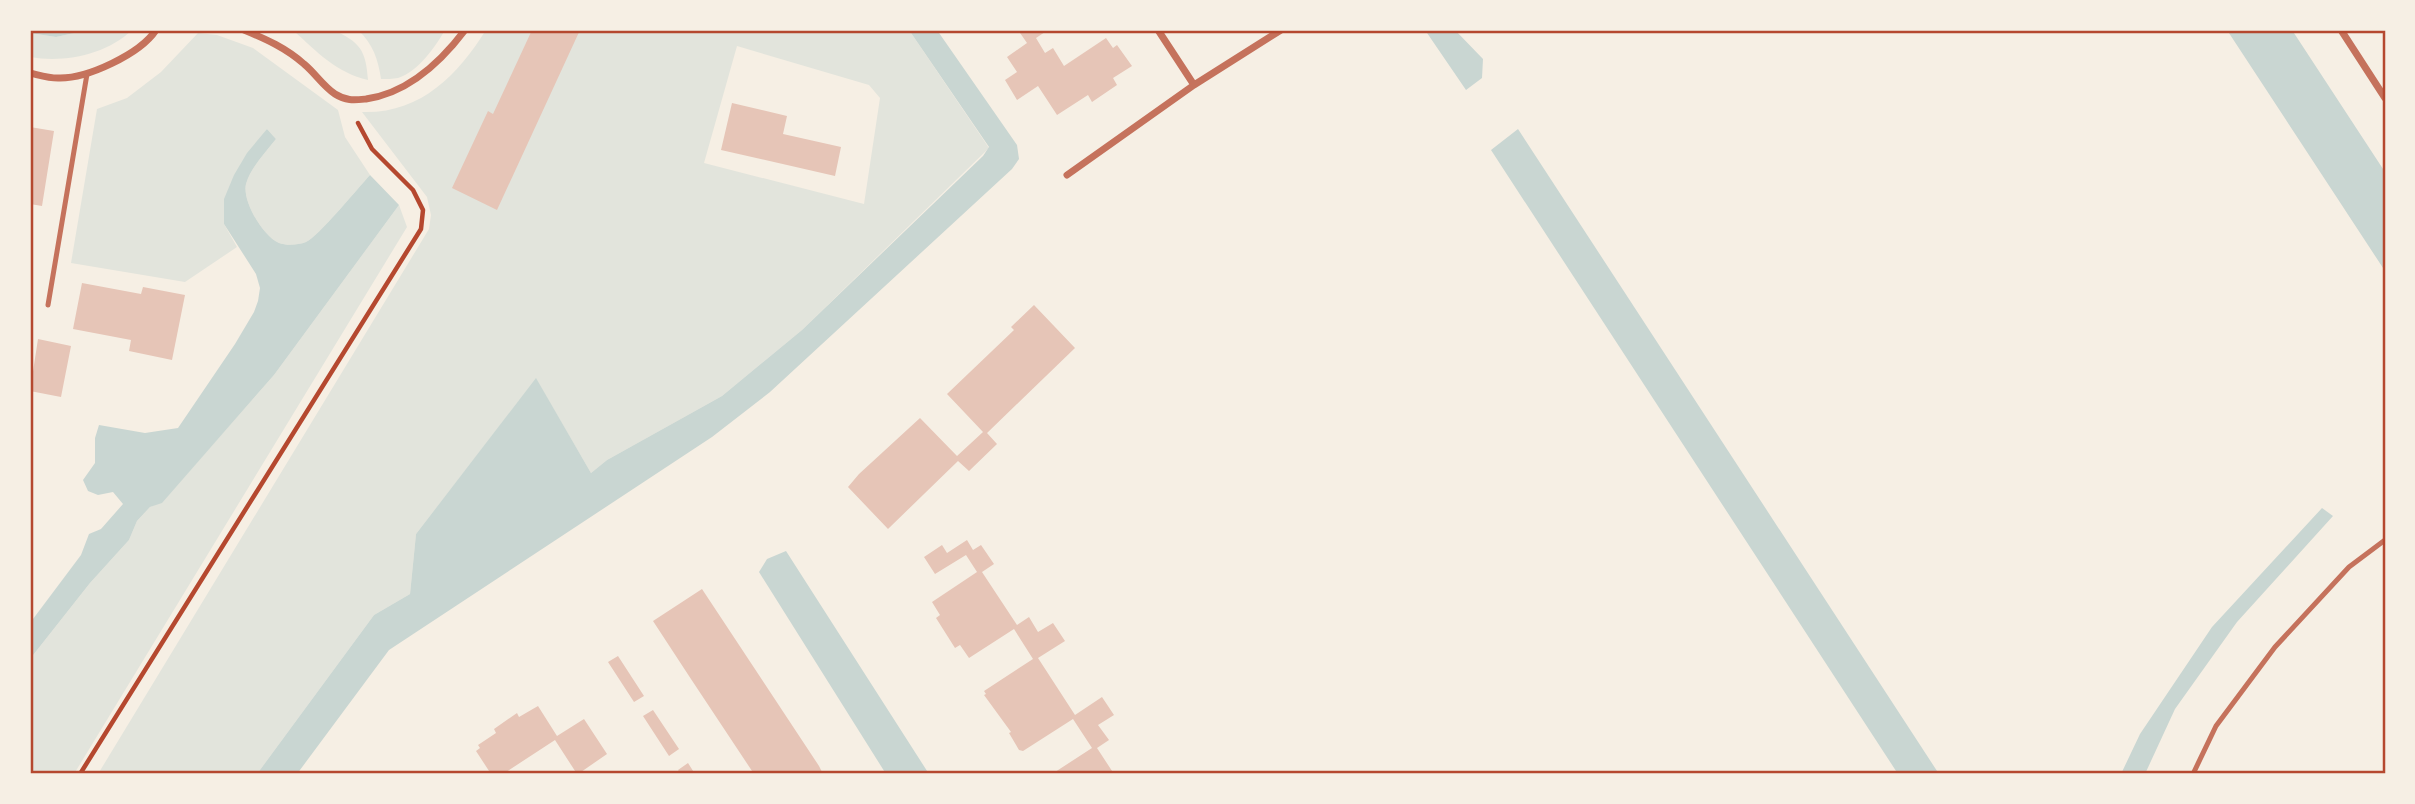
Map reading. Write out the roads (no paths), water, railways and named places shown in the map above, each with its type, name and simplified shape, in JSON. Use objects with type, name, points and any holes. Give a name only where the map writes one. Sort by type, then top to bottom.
[{"type":"street","points":[[30,73],[59,78],[87,74],[150,40],[156,30]]},
{"type":"street","points":[[244,30],[280,46],[305,65],[335,94],[350,101],[382,97],[412,83],[436,62],[465,30]]},
{"type":"street","points":[[1158,30],[1194,85]]},
{"type":"street","points":[[1067,175],[1194,85],[1281,30]]},
{"type":"street","points":[[2341,30],[2385,97]]},
{"type":"lane","points":[[48,304],[87,74]]},
{"type":"lane","points":[[2193,774],[2216,726],[2276,647],[2349,567],[2385,540]]}]
